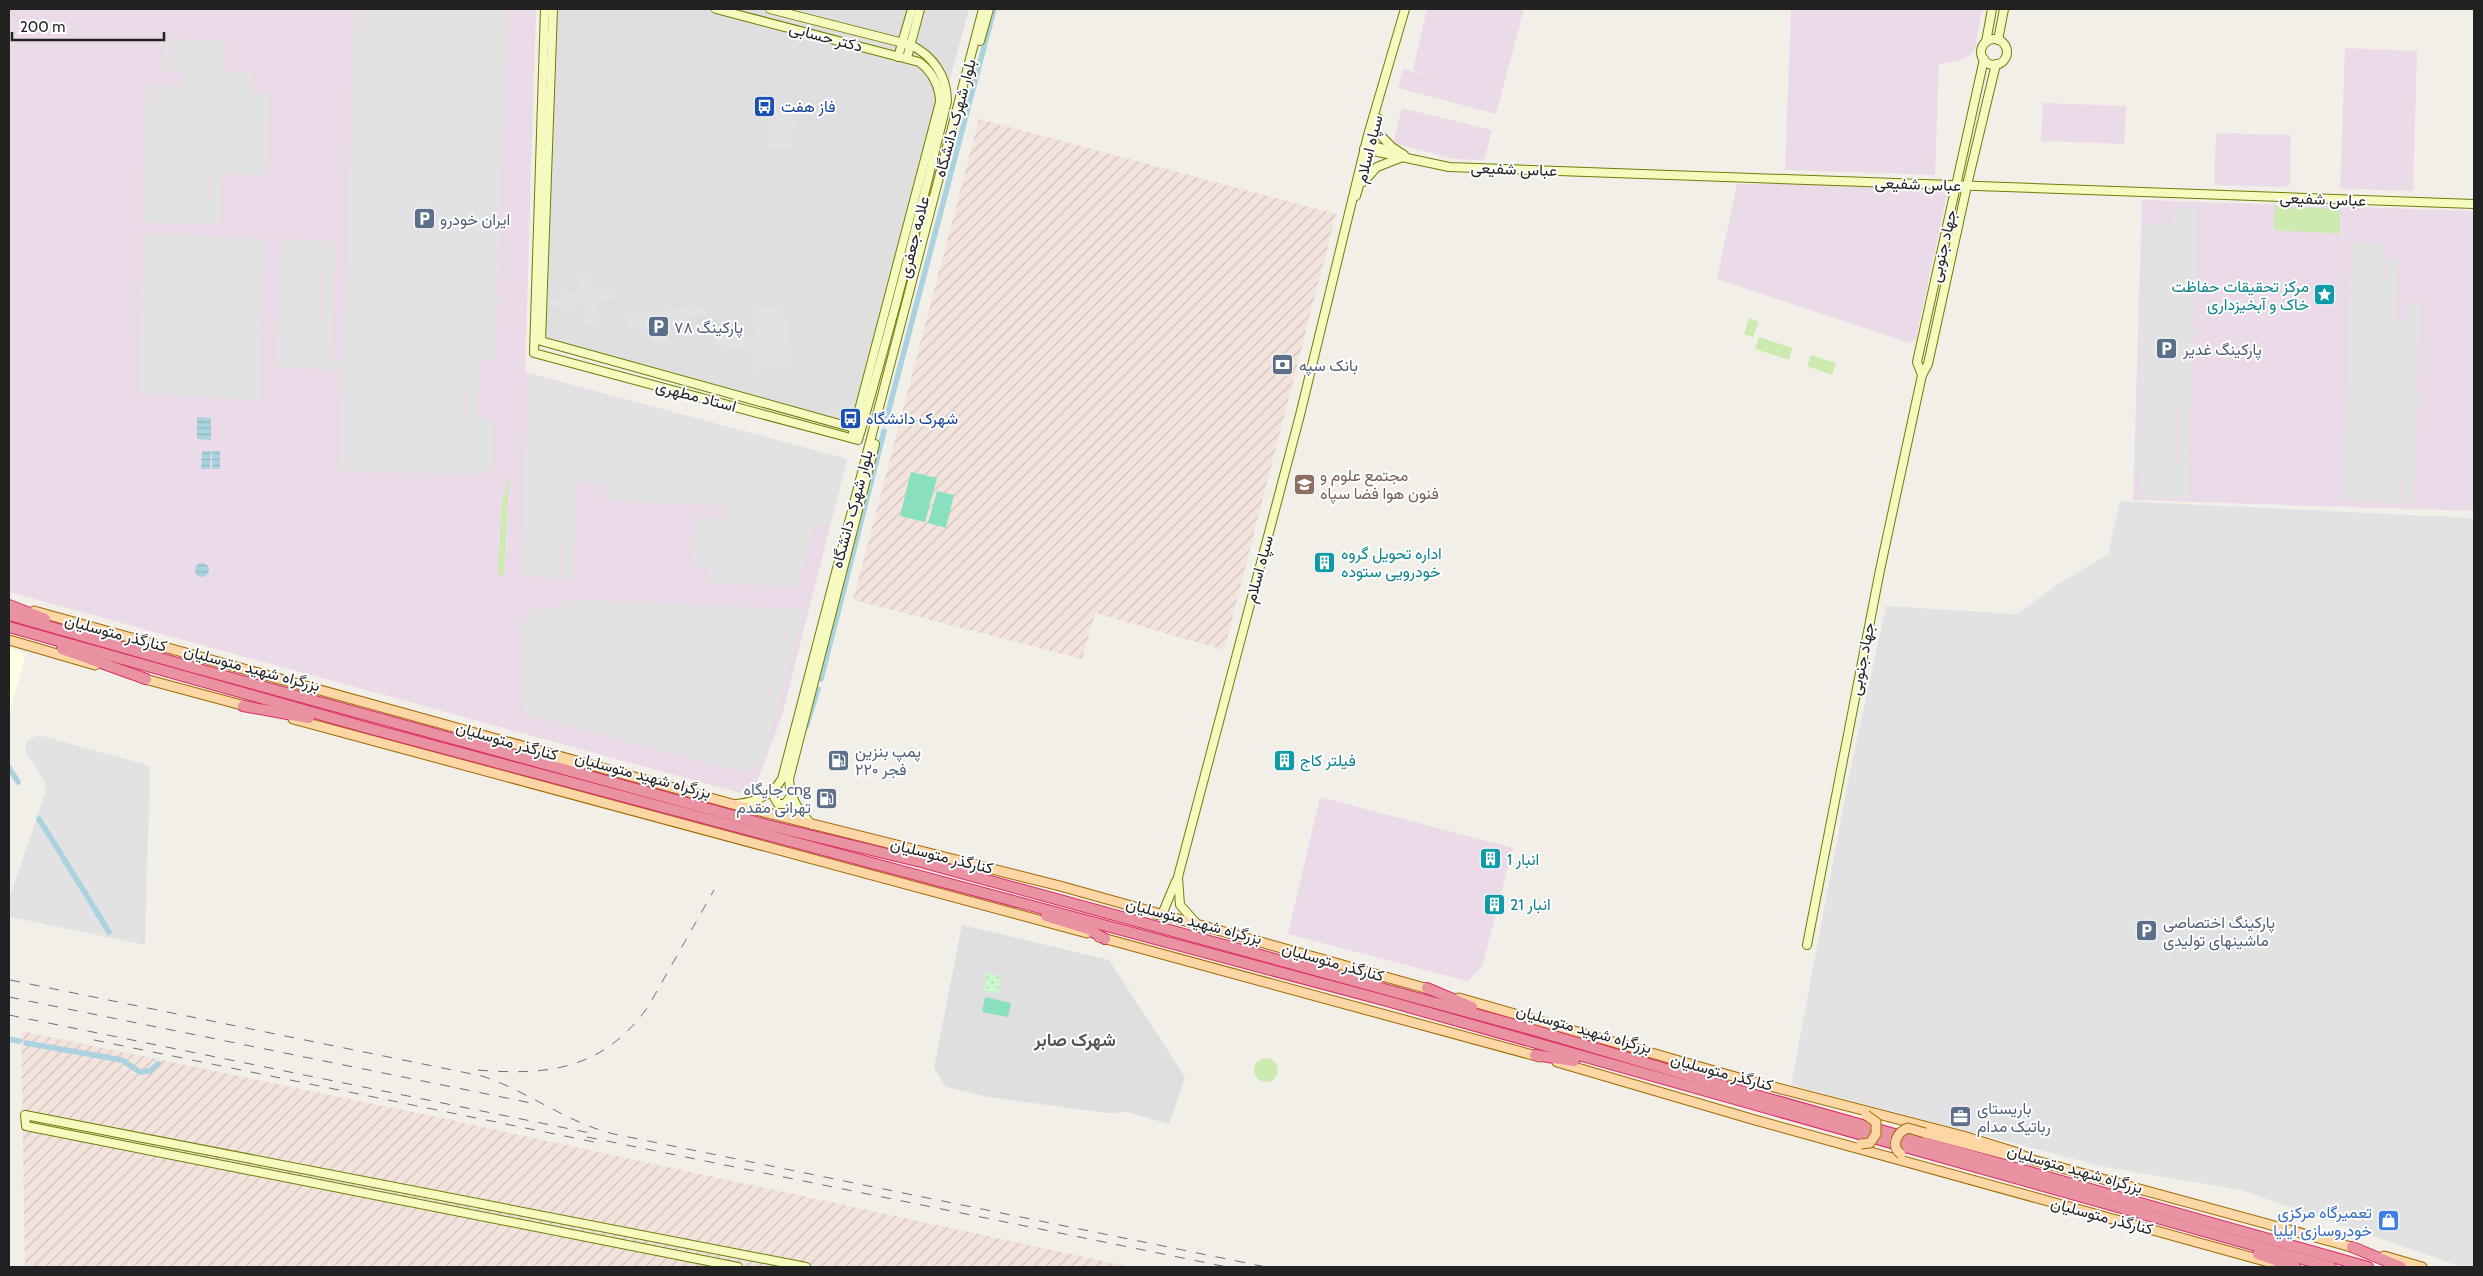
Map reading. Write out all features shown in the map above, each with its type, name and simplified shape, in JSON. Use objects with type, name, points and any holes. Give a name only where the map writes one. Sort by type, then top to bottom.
[{"type":"highway","points":[[9,604],[111,644]]},
{"type":"highway","name":"بزرگراه شهید متوسلیان","points":[[9,615],[767,825],[921,862],[1530,1029],[1734,1089],[2368,1267]]},
{"type":"highway","points":[[10,628],[44,643],[146,679]]},
{"type":"highway","name":"بزرگراه شهید متوسلیان","points":[[10,628],[376,730],[1387,1001],[1618,1068],[1993,1170],[2213,1236],[2330,1267]]},
{"type":"highway","points":[[243,706],[376,730]]},
{"type":"highway","points":[[994,895],[1027,910],[1088,929],[1105,938]]},
{"type":"highway","points":[[1427,988],[1530,1029]]},
{"type":"highway","points":[[1535,1056],[1618,1068]]},
{"type":"highway","points":[[2213,1236],[2294,1267]]},
{"type":"highway","points":[[2352,1248],[2401,1267]]},
{"type":"main road","name":"کنارگذر متوسلیان","points":[[9,604],[732,804],[935,854],[1427,988],[1745,1080],[1945,1131],[2015,1152],[2033,1160],[2422,1267]]},
{"type":"main road","name":"کنارگذر متوسلیان","points":[[9,640],[243,706],[1535,1056],[2063,1206],[2286,1267]]},
{"type":"main road","points":[[515,756],[644,780]]},
{"type":"main road","points":[[1676,1097],[1703,1101],[1861,1144],[1870,1144],[1876,1134],[1876,1122],[1866,1115],[1745,1080]]},
{"type":"main road","points":[[2033,1160],[1999,1154],[1908,1128],[1900,1133],[1896,1140],[1896,1146],[1901,1154],[2013,1187],[2063,1206]]},
{"type":"street","points":[[541,220],[545,9]]},
{"type":"street","points":[[544,134],[552,9]]},
{"type":"street","name":"دکتر حسابی","points":[[716,9],[907,58]]},
{"type":"street","name":"دکتر حسابی","points":[[770,9],[912,45]]},
{"type":"street","points":[[898,56],[912,9]]},
{"type":"street","points":[[907,58],[920,9]]},
{"type":"street","name":"بلوار شهرک دانشگاه","points":[[791,796],[789,779],[810,683],[983,9]]},
{"type":"street","name":"بلوار شهرک دانشگاه","points":[[776,789],[782,778],[810,683],[989,9]]},
{"type":"street","name":"سپاه اسلام","points":[[1200,926],[1180,904],[1178,877],[1300,415],[1352,204],[1405,9]]},
{"type":"street","points":[[1986,42],[1998,40],[2006,46],[2007,53],[2002,61],[1991,64],[1984,59],[1982,52],[1986,42],[1992,9]]},
{"type":"street","points":[[1998,40],[2004,9]]},
{"type":"street","name":"علامه جعفری","points":[[855,439],[897,304],[947,101],[947,89],[931,57],[912,45]]},
{"type":"street","name":"علامه جعفری","points":[[858,429],[940,102],[940,94],[927,68],[919,62],[907,58]]},
{"type":"street","name":"جهاد جنوبی","points":[[1922,375],[1917,362],[1984,59]]},
{"type":"street","name":"جهاد جنوبی","points":[[1807,945],[1880,570],[1922,375],[1928,364],[1967,183],[1996,64]]},
{"type":"street","name":"سپاه اسلام","points":[[1352,204],[1360,186],[1368,147],[1375,130],[1382,93]]},
{"type":"street","points":[[1375,130],[1404,156]]},
{"type":"street","name":"عباس شفیعی","points":[[1368,147],[1450,167],[2474,199]]},
{"type":"street","points":[[1360,186],[1377,167],[1404,156]]},
{"type":"street","name":"عباس شفیعی","points":[[1967,183],[2474,204]]},
{"type":"street","name":"استاد مطهری","points":[[541,220],[540,338],[543,343],[858,429]]},
{"type":"street","name":"استاد مطهری","points":[[541,220],[534,353],[855,439]]},
{"type":"street","points":[[776,789],[774,797],[778,804],[785,804],[791,796],[796,806],[812,825]]},
{"type":"street","points":[[732,804],[759,800],[776,789]]},
{"type":"street","points":[[1157,915],[1163,912],[1178,877]]},
{"type":"street","points":[[738,1267],[26,1126],[24,1115],[806,1267]]},
{"type":"street","points":[[74,1136],[76,1125]]},
{"type":"street","points":[[133,1148],[134,1136]]},
{"type":"street","points":[[253,1171],[254,1160]]},
{"type":"street","points":[[392,1199],[394,1187]]},
{"type":"shaded area","points":[[9,9],[536,9],[525,372],[847,459],[782,716],[755,787],[740,793],[9,592]]},
{"type":"shaded area","name":"ایران خودرو","points":[[354,9],[507,9],[495,360],[480,360],[478,418],[493,419],[492,468],[479,475],[338,471],[345,315]]},
{"type":"shaded area","points":[[552,9],[969,9],[855,429],[543,337]]},
{"type":"shaded area","points":[[1427,9],[1524,9],[1496,114],[1398,88],[1403,69],[1434,76],[1413,70]]},
{"type":"shaded area","points":[[1791,9],[1982,9],[1975,49],[1969,56],[1959,61],[1939,64],[1935,175],[1785,170]]},
{"type":"shaded area","points":[[163,39],[225,41],[224,72],[251,72],[250,93],[269,93],[266,175],[222,173],[220,224],[142,222],[146,85],[183,86],[183,72],[162,72]]},
{"type":"shaded area","points":[[2345,48],[2417,51],[2413,191],[2340,189]]},
{"type":"shaded area","points":[[2043,103],[2126,106],[2124,144],[2041,141]]},
{"type":"shaded area","points":[[1402,108],[1492,130],[1484,160],[1453,159],[1393,143]]},
{"type":"shaded area","points":[[774,111],[792,112],[792,117],[795,117],[794,147],[790,147],[790,149],[767,149],[768,115],[773,115]]},
{"type":"shaded area","points":[[979,119],[1336,214],[1224,650],[1095,613],[1082,659],[853,600]]},
{"type":"shaded area","points":[[2216,133],[2291,135],[2290,185],[2286,187],[2214,185]]},
{"type":"shaded area","points":[[1737,184],[1819,184],[1938,191],[1947,195],[1916,339],[1910,343],[1717,279]]},
{"type":"shaded area","points":[[2142,200],[2474,211],[2474,511],[2133,500]]},
{"type":"shaded area","name":"پارکینگ غدیر","points":[[2174,208],[2197,209],[2188,498],[2143,497],[2144,487],[2140,487],[2140,474],[2135,473],[2145,224],[2173,225]]},
{"type":"shaded area","points":[[143,233],[264,239],[259,400],[140,393]]},
{"type":"shaded area","points":[[282,239],[335,242],[334,306],[329,359],[341,361],[341,371],[276,366]]},
{"type":"shaded area","points":[[2351,243],[2384,244],[2383,259],[2398,259],[2395,320],[2406,321],[2406,303],[2420,303],[2414,504],[2343,500]]},
{"type":"shaded area","points":[[592,272],[595,290],[612,287],[613,291],[617,290],[619,297],[596,303],[599,322],[584,324],[582,306],[545,307],[545,300],[558,300],[559,295],[581,292],[579,274]]},
{"type":"shaded area","points":[[782,306],[783,310],[786,310],[791,364],[787,365],[787,367],[753,370],[751,346],[724,349],[722,345],[714,346],[713,337],[719,336],[719,334],[746,331],[747,337],[755,336],[753,312],[756,312],[756,308]]},
{"type":"shaded area","name":"پارکینگ ۷۸","points":[[685,308],[687,311],[705,308],[705,314],[685,318],[684,321],[664,323],[666,342],[654,344],[652,326],[629,328],[627,315]]},
{"type":"shaded area","points":[[528,374],[847,459],[830,526],[814,522],[798,587],[710,583],[707,567],[693,565],[695,517],[725,518],[727,506],[606,500],[606,483],[576,483],[574,579],[521,576]]},
{"type":"shaded area","name":"پارکینگ اختصاصی ماشینهای تولیدی","points":[[2120,501],[2474,518],[2474,1267],[2462,1267],[2241,1190],[2105,1167],[1791,1085],[1849,777],[1886,606],[2017,614],[2060,583],[2108,554]]},
{"type":"shaded area","points":[[562,600],[806,609],[763,759],[745,773],[526,714],[522,705],[521,621],[529,621],[530,608],[562,610]]},
{"type":"shaded area","points":[[9,648],[26,654],[9,713]]},
{"type":"shaded area","points":[[39,735],[150,766],[145,945],[11,917],[9,900],[45,793],[45,783],[25,750],[27,740]]},
{"type":"shaded area","points":[[1320,797],[1513,848],[1482,967],[1467,981],[1288,934]]},
{"type":"shaded area","points":[[962,925],[1109,960],[1185,1077],[1169,1124],[1128,1112],[1107,1113],[988,1097],[946,1087],[934,1068]]},
{"type":"shaded area","points":[[21,1031],[432,1116],[1131,1267],[25,1267]]},
{"type":"green space","points":[[2275,206],[2340,209],[2340,234],[2274,230]]},
{"type":"green space","points":[[1749,318],[1759,322],[1753,337],[1744,334]]},
{"type":"green space","points":[[1759,337],[1792,348],[1789,360],[1755,349]]},
{"type":"green space","points":[[1811,355],[1836,363],[1832,375],[1807,366]]},
{"type":"green space","points":[[911,472],[937,478],[925,522],[900,516]]},
{"type":"green space","points":[[507,478],[509,478],[504,575],[501,575],[498,573],[502,499],[506,491]]},
{"type":"green space","points":[[937,491],[954,495],[946,528],[928,523]]},
{"type":"green space","points":[[987,973],[997,975],[1000,980],[998,993],[984,990]]},
{"type":"green space","points":[[985,997],[1011,1003],[1008,1017],[982,1012]]},
{"type":"green space","points":[[1266,1058],[1274,1062],[1278,1070],[1274,1078],[1266,1082],[1258,1078],[1254,1070],[1258,1062]]},
{"type":"water","points":[[197,417],[211,418],[211,440],[197,439]]},
{"type":"water","points":[[202,451],[211,451],[210,469],[201,469]]},
{"type":"water","points":[[212,451],[220,451],[220,469],[212,469]]},
{"type":"water","points":[[199,563],[205,563],[209,570],[205,577],[199,577],[195,573],[195,567]]},
{"type":"waterway","points":[[885,424],[994,9]]},
{"type":"waterway","points":[[821,679],[884,431]]},
{"type":"waterway","points":[[806,727],[818,689]]},
{"type":"waterway","points":[[9,768],[18,782]]},
{"type":"waterway","points":[[39,819],[61,854]]},
{"type":"waterway","points":[[63,858],[86,894]]},
{"type":"waterway","points":[[88,898],[109,932]]},
{"type":"waterway","points":[[9,1039],[19,1041]]},
{"type":"waterway","points":[[26,1043],[122,1060],[140,1072],[150,1071],[158,1064]]},
{"type":"railway","points":[[478,1070],[504,1072],[552,1069],[573,1064],[593,1056],[613,1044],[631,1028],[648,1007],[714,890]]},
{"type":"railway","points":[[10,980],[482,1076],[499,1082],[564,1115],[614,1134],[1266,1267]]},
{"type":"railway","points":[[9,997],[536,1104]]},
{"type":"railway","points":[[9,1015],[595,1134]]},
{"type":"railway","points":[[94,1040],[594,1142]]},
{"type":"railway","points":[[587,1137],[1227,1267]]},
{"type":"place","name":"فاز هفت","points":[[765,106]]},
{"type":"place","name":"ایران خودرو","points":[[424,219]]},
{"type":"place","name":"مرکز تحقیقات حفاظت خاک و آبخیزداری","points":[[2325,295]]},
{"type":"place","name":"پارکینگ ۷۸","points":[[658,327]]},
{"type":"place","name":"پارکینگ غدیر","points":[[2167,349]]},
{"type":"place","name":"بانک سپه","points":[[1283,365]]},
{"type":"place","name":"شهرک دانشگاه","points":[[850,418]]},
{"type":"place","name":"مجتمع علوم و فنون هوا فضا سپاه","points":[[1304,484]]},
{"type":"place","name":"اداره تحویل گروه خودرویی ستوده","points":[[1325,562]]},
{"type":"place","name":"پمپ بنزین ۲۲۰ فجر","points":[[839,760]]},
{"type":"place","name":"فیلتر کاج","points":[[1284,760]]},
{"type":"place","name":"جایگاه cng تهرانی مقدم","points":[[827,798]]},
{"type":"place","name":"انبار 1","points":[[1491,859]]},
{"type":"place","name":"انبار 21","points":[[1494,904]]},
{"type":"place","name":"پارکینگ اختصاصی ماشینهای تولیدی","points":[[2147,931]]},
{"type":"place","name":"باریستای رباتیک مدام","points":[[1961,1117]]},
{"type":"place","name":"تعمیرگاه مرکزی خودروسازی ایلیا","points":[[2388,1221]]},
{"type":"district","name":"شهرک صابر","points":[[1075,1040]]}]
